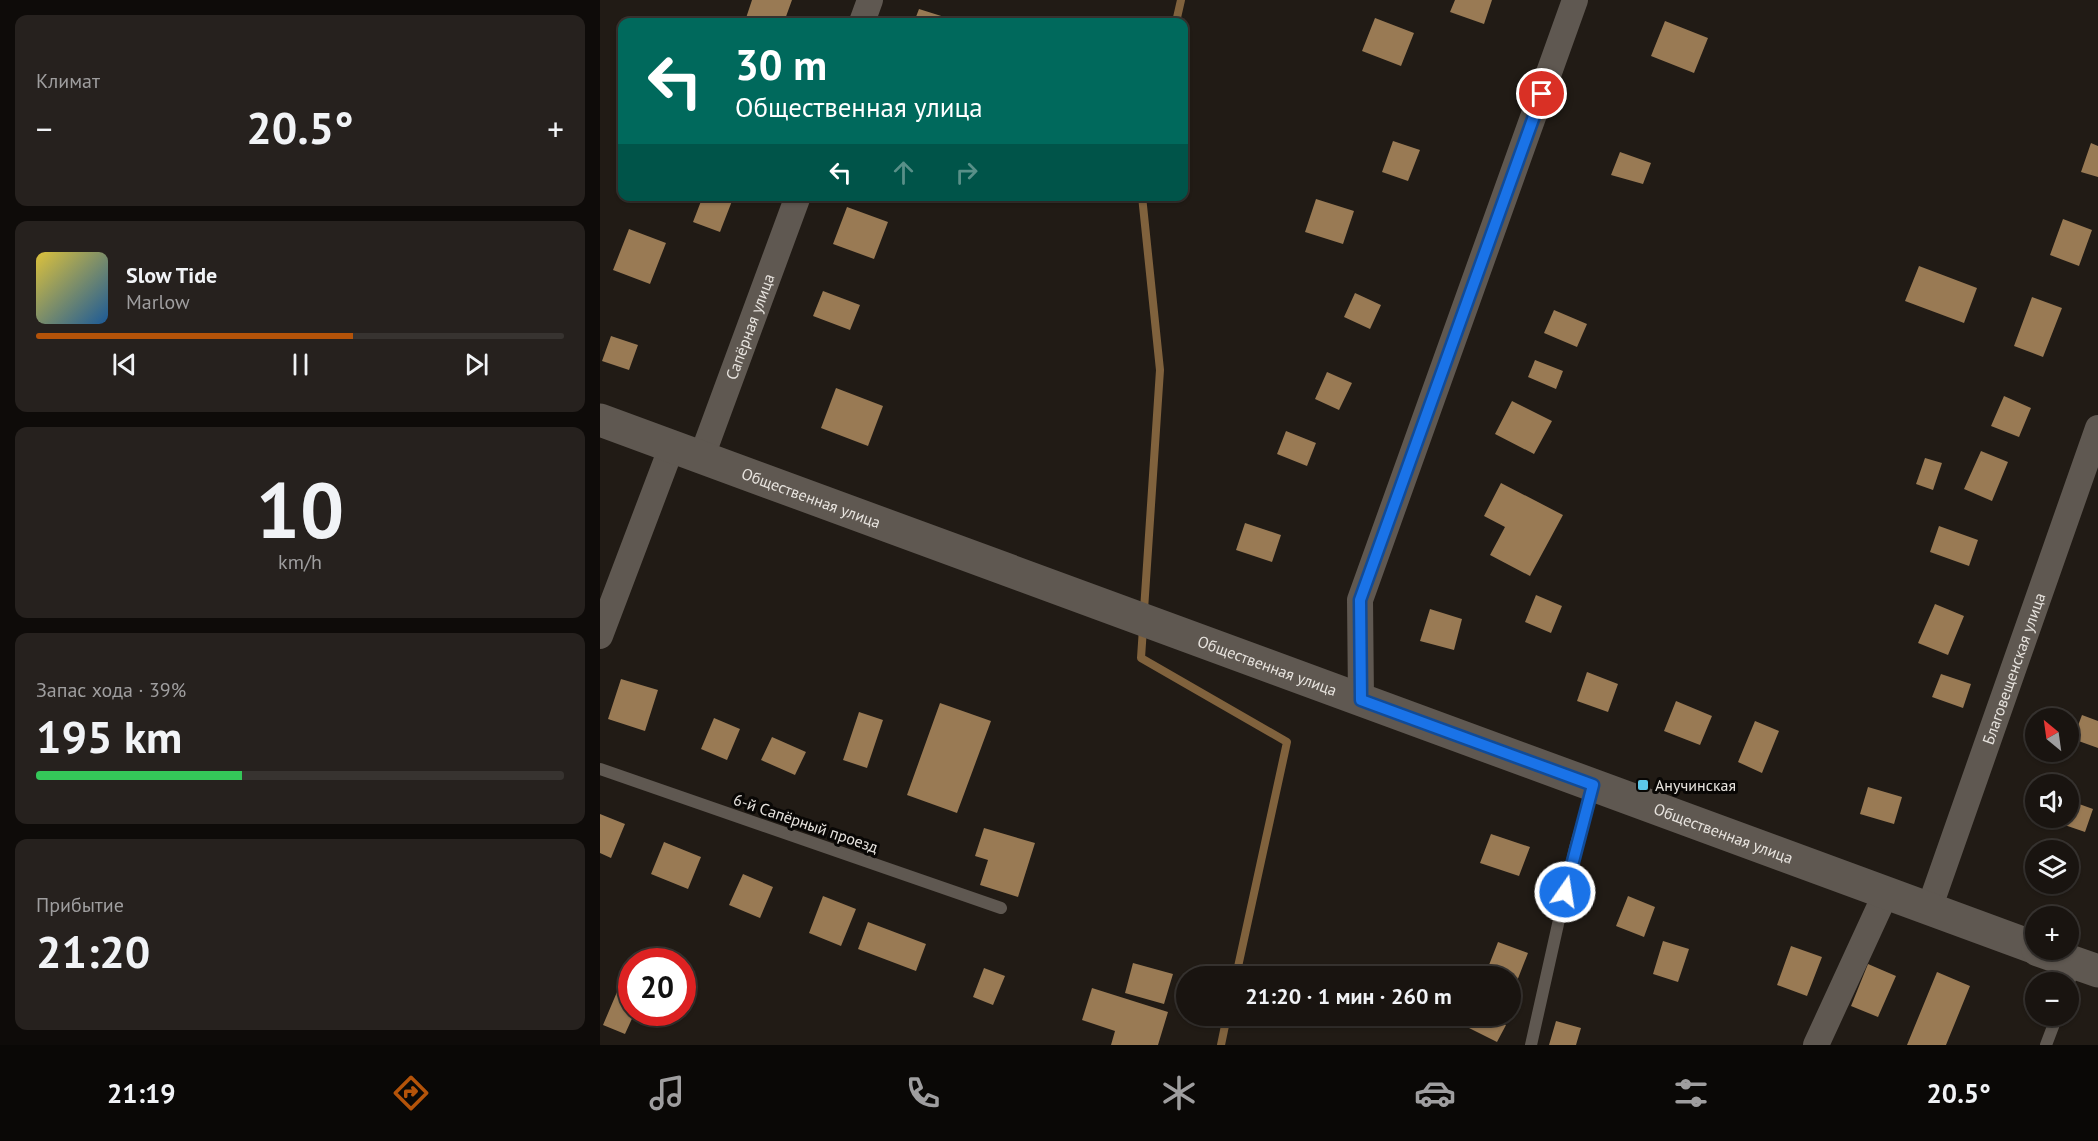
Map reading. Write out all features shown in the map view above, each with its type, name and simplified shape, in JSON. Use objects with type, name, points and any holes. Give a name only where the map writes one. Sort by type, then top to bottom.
[{"type":"main road","name":"Общественная улица","points":[[600,420],[2025,945]]},
{"type":"main road","name":"Общественная улица","points":[[2057,960],[2081,973]]},
{"type":"street","points":[[863,18],[870,0]]},
{"type":"street","points":[[1361,700],[1360,600],[1575,0]]},
{"type":"street","name":"Сапёрная улица","points":[[600,636],[687,451],[796,201]]},
{"type":"street","name":"Благовещенская улица","points":[[1929,909],[2098,428]]},
{"type":"street","points":[[1816,1045],[1886,893]]},
{"type":"lane","name":"6-й Сапёрный проезд","points":[[600,769],[1002,908]]},
{"type":"lane","points":[[1531,1045],[1575,848],[1593,785]]},
{"type":"lane","points":[[2046,1045],[2053,1026]]},
{"type":"building","points":[[752,0],[792,0],[785,18],[746,18]]},
{"type":"building","points":[[1455,0],[1492,0],[1484,24],[1450,12]]},
{"type":"building","points":[[919,9],[948,18],[916,18]]},
{"type":"building","points":[[1375,18],[1414,33],[1401,66],[1362,51]]},
{"type":"building","points":[[1665,21],[1708,38],[1694,73],[1651,56]]},
{"type":"building","points":[[1393,141],[1420,150],[1408,181],[1382,172]]},
{"type":"building","points":[[2091,143],[2098,146],[2098,177],[2081,172]]},
{"type":"building","points":[[1620,152],[1651,163],[1643,184],[1611,175]]},
{"type":"building","points":[[1316,199],[1354,211],[1343,244],[1305,232]]},
{"type":"building","points":[[701,201],[732,201],[720,232],[693,222]]},
{"type":"building","points":[[847,207],[888,222],[874,259],[833,244]]},
{"type":"building","points":[[2063,219],[2092,230],[2079,266],[2050,255]]},
{"type":"building","points":[[629,229],[666,243],[650,284],[613,270]]},
{"type":"building","points":[[1919,266],[1977,288],[1964,323],[1905,301]]},
{"type":"building","points":[[823,291],[860,305],[850,330],[813,316]]},
{"type":"building","points":[[1355,293],[1381,305],[1370,329],[1344,317]]},
{"type":"building","points":[[2032,297],[2062,308],[2043,357],[2014,346]]},
{"type":"building","points":[[1554,310],[1587,324],[1577,347],[1544,333]]},
{"type":"building","points":[[611,336],[638,345],[629,370],[602,361]]},
{"type":"building","points":[[1535,360],[1563,371],[1556,389],[1528,377]]},
{"type":"building","points":[[1327,372],[1352,383],[1339,410],[1315,399]]},
{"type":"building","points":[[836,388],[883,406],[868,446],[821,428]]},
{"type":"building","points":[[2004,396],[2031,408],[2019,437],[1991,426]]},
{"type":"building","points":[[1512,401],[1552,421],[1534,454],[1495,434]]},
{"type":"building","points":[[1286,431],[1316,443],[1307,466],[1277,454]]},
{"type":"building","points":[[1981,451],[2008,462],[1992,501],[1964,489]]},
{"type":"building","points":[[1925,458],[1942,463],[1933,490],[1916,484]]},
{"type":"building","points":[[1501,483],[1563,515],[1530,576],[1490,555],[1505,527],[1484,516]]},
{"type":"building","points":[[1245,523],[1281,535],[1272,562],[1236,550]]},
{"type":"building","points":[[1939,526],[1978,540],[1969,566],[1930,552]]},
{"type":"building","points":[[1536,595],[1562,606],[1551,633],[1525,622]]},
{"type":"building","points":[[1935,604],[1964,616],[1948,655],[1918,643]]},
{"type":"building","points":[[1430,609],[1462,619],[1454,650],[1420,641]]},
{"type":"building","points":[[1587,672],[1618,684],[1608,712],[1577,701]]},
{"type":"building","points":[[1941,674],[1971,684],[1963,708],[1932,697]]},
{"type":"building","points":[[621,679],[658,690],[645,731],[608,719]]},
{"type":"building","points":[[1676,701],[1712,716],[1700,745],[1664,731]]},
{"type":"building","points":[[940,703],[991,721],[957,813],[907,795]]},
{"type":"building","points":[[859,712],[883,720],[867,768],[843,760]]},
{"type":"building","points":[[2082,715],[2098,721],[2098,748],[2079,741],[2079,723]]},
{"type":"building","points":[[714,718],[740,729],[727,760],[701,749]]},
{"type":"building","points":[[1755,721],[1779,731],[1762,773],[1738,762]]},
{"type":"building","points":[[772,737],[806,752],[795,775],[761,760]]},
{"type":"building","points":[[1868,787],[1902,797],[1894,824],[1860,814]]},
{"type":"building","points":[[2079,804],[2093,809],[2085,832],[2073,828],[2079,828]]},
{"type":"building","points":[[600,814],[625,824],[611,858],[600,853]]},
{"type":"building","points":[[984,828],[1035,843],[1018,897],[980,885],[988,860],[975,856]]},
{"type":"building","points":[[1491,834],[1530,847],[1519,876],[1480,863]]},
{"type":"building","points":[[664,842],[701,857],[688,889],[651,874]]},
{"type":"building","points":[[743,874],[773,887],[760,918],[729,905]]},
{"type":"building","points":[[823,896],[856,909],[841,946],[809,933]]},
{"type":"building","points":[[1628,896],[1655,907],[1644,937],[1616,926]]},
{"type":"building","points":[[868,922],[926,944],[916,971],[858,949]]},
{"type":"building","points":[[1663,941],[1689,949],[1678,982],[1653,974]]},
{"type":"building","points":[[1498,942],[1528,953],[1521,971],[1521,966],[1489,966]]},
{"type":"building","points":[[1791,946],[1822,957],[1807,996],[1777,985]]},
{"type":"building","points":[[1133,963],[1173,974],[1164,1004],[1125,993]]},
{"type":"building","points":[[1868,964],[1896,976],[1878,1017],[1851,1006]]},
{"type":"building","points":[[984,968],[1005,976],[993,1005],[973,997]]},
{"type":"building","points":[[1937,972],[1970,986],[1946,1045],[1907,1045]]},
{"type":"building","points":[[1092,988],[1168,1012],[1158,1045],[1111,1045],[1115,1031],[1082,1020]]},
{"type":"building","points":[[618,992],[618,1026],[629,1026],[625,1034],[603,1025]]},
{"type":"building","points":[[1556,1021],[1581,1028],[1576,1045],[1549,1045]]},
{"type":"building","points":[[1465,1026],[1505,1026],[1497,1042]]},
{"type":"waterway","points":[[1177,18],[1181,0]]},
{"type":"waterway","points":[[1143,201],[1160,370],[1144,610]]},
{"type":"waterway","points":[[1143,628],[1141,658],[1287,742],[1238,966]]},
{"type":"waterway","points":[[1221,1045],[1225,1026]]},
{"type":"place","name":"Анучинская","points":[[1643,785]]},
{"type":"route","points":[[1542,94],[1360,600],[1361,700],[1593,785],[1565,892]]}]
